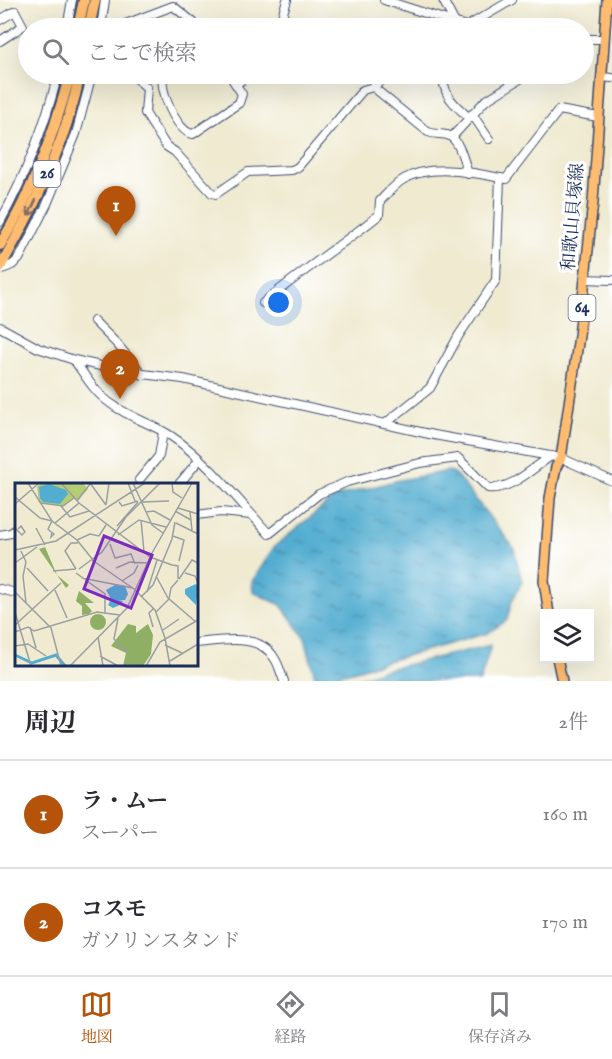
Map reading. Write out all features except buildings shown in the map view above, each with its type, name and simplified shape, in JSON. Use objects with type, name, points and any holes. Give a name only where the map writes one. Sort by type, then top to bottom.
[{"type":"highway","points":[[80,18],[84,0]]},
{"type":"highway","points":[[91,18],[95,0]]},
{"type":"highway","name":"26","points":[[0,245],[45,153],[58,120],[67,84]]},
{"type":"highway","name":"26","points":[[0,269],[41,190],[60,142],[77,84]]},
{"type":"main road","name":"和歌山貝塚線","points":[[548,609],[544,581],[550,498],[579,336],[593,201],[601,76],[608,39],[607,0]]},
{"type":"main road","points":[[558,663],[562,681]]},
{"type":"street","points":[[69,18],[72,0]]},
{"type":"street","points":[[102,18],[105,0]]},
{"type":"street","points":[[283,18],[287,0]]},
{"type":"street","points":[[384,0],[440,18]]},
{"type":"street","points":[[443,0],[452,18]]},
{"type":"street","points":[[484,18],[512,0]]},
{"type":"street","points":[[142,18],[173,6],[188,18]]},
{"type":"street","points":[[0,20],[15,10],[19,18]]},
{"type":"street","points":[[0,41],[18,29]]},
{"type":"street","points":[[601,76],[612,78]]},
{"type":"street","points":[[0,222],[28,164],[49,111],[56,84]]},
{"type":"street","points":[[0,269],[12,265],[19,259],[47,204],[76,134],[89,84]]},
{"type":"street","points":[[143,84],[147,88],[145,113],[166,146],[175,152],[212,193],[216,194],[248,172],[292,170],[298,166],[363,90],[378,84]]},
{"type":"street","points":[[162,84],[167,102],[189,134],[196,133],[235,106],[242,94],[236,84]]},
{"type":"street","points":[[444,84],[451,101],[471,116],[489,139]]},
{"type":"street","points":[[452,137],[485,101],[512,84]]},
{"type":"street","points":[[374,87],[428,132],[452,137],[463,154],[468,174]]},
{"type":"street","points":[[263,303],[306,268],[329,254],[379,215],[380,201],[403,180],[425,172],[482,173],[506,179],[559,110],[598,117]]},
{"type":"street","points":[[386,423],[430,388],[459,335],[496,280],[500,178]]},
{"type":"street","points":[[584,279],[612,280]]},
{"type":"street","points":[[94,321],[143,375]]},
{"type":"street","points":[[0,327],[38,348],[75,360],[143,375],[183,380],[467,441],[556,457],[612,481]]},
{"type":"street","points":[[75,360],[93,388],[109,402],[171,436],[199,460],[269,534],[319,494],[347,482],[420,464],[458,458],[488,488],[495,489],[513,482],[556,457]]},
{"type":"street","points":[[139,480],[159,456],[163,432]]},
{"type":"street","points":[[180,483],[199,460]]},
{"type":"street","points":[[198,515],[221,512],[252,515]]},
{"type":"street","points":[[0,535],[11,533],[15,529]]},
{"type":"street","points":[[0,589],[15,593]]},
{"type":"street","points":[[198,643],[229,640],[251,641],[263,645],[275,659],[284,681]]},
{"type":"water","points":[[449,471],[457,476],[514,548],[522,582],[512,601],[507,620],[488,633],[316,681],[305,638],[281,605],[253,592],[252,582],[274,547],[335,497],[395,481]]},
{"type":"water","points":[[491,645],[480,681],[353,681],[380,671]]},
{"type":"place","name":"ラ・ムー","points":[[116,236]]},
{"type":"place","name":"コスモ","points":[[120,399]]}]
